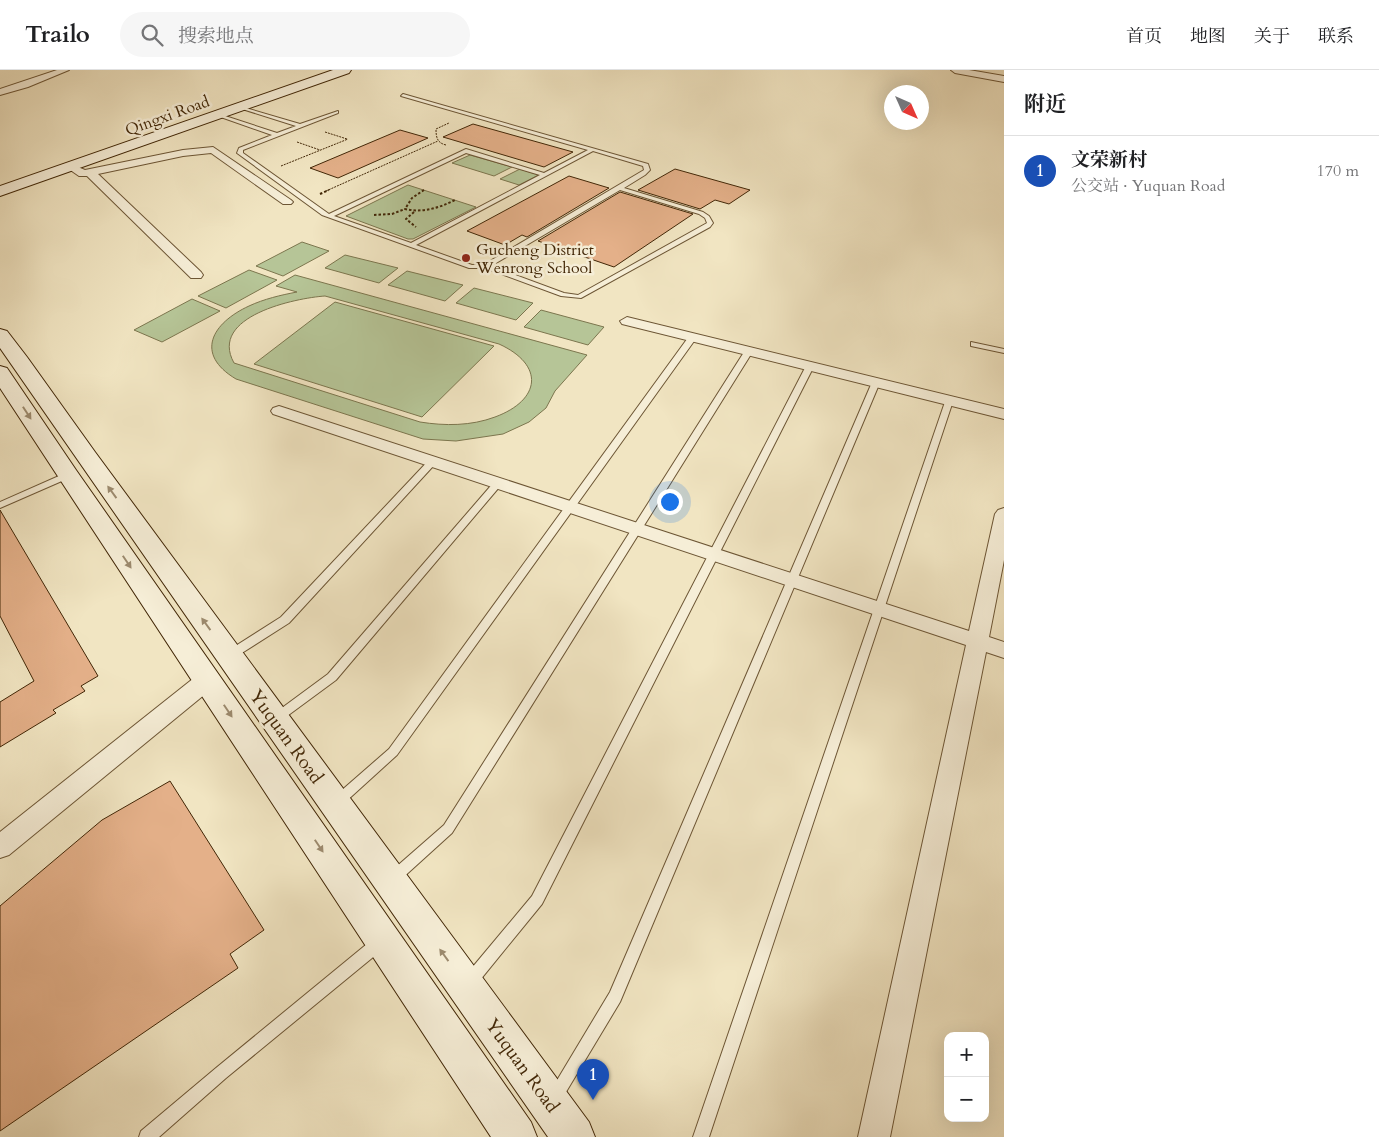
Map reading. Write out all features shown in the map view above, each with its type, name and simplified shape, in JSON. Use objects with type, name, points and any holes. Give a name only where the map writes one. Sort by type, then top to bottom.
[{"type":"main road","name":"Qingxi Road","points":[[0,185],[330,70]]},
{"type":"main road","name":"Qingxi Road","points":[[0,191],[345,70]]},
{"type":"main road","name":"Yuquan Road","points":[[0,335],[574,1137]]},
{"type":"main road","name":"Yuquan Road","points":[[0,372],[516,1137]]},
{"type":"street","points":[[0,92],[65,70]]},
{"type":"street","points":[[955,70],[1004,80]]},
{"type":"street","points":[[70,167],[83,174],[183,153],[213,150],[287,202]]},
{"type":"street","points":[[89,172],[196,275]]},
{"type":"street","points":[[627,321],[1004,414]]},
{"type":"street","points":[[279,411],[1004,650]]},
{"type":"street","points":[[874,1137],[1004,514]]},
{"type":"street","points":[[0,847],[207,680]]},
{"type":"lane","points":[[403,95],[646,165],[646,172],[486,266]]},
{"type":"lane","points":[[241,107],[301,126]]},
{"type":"lane","points":[[336,112],[241,149],[240,153],[328,216],[472,267],[486,266],[563,295],[578,297],[708,226],[710,223],[707,217],[700,213],[619,188]]},
{"type":"lane","points":[[216,115],[277,135]]},
{"type":"lane","points":[[410,246],[592,150]]},
{"type":"lane","points":[[328,216],[466,151],[545,175]]},
{"type":"lane","points":[[335,804],[393,752],[693,337]]},
{"type":"lane","points":[[974,344],[1004,351]]},
{"type":"lane","points":[[390,880],[448,829],[749,351]]},
{"type":"lane","points":[[466,986],[537,900],[810,366]]},
{"type":"lane","points":[[551,1104],[615,997],[876,382]]},
{"type":"lane","points":[[701,1137],[949,400]]},
{"type":"lane","points":[[229,655],[284,620],[432,462]]},
{"type":"lane","points":[[0,505],[68,475]]},
{"type":"lane","points":[[275,719],[332,678],[498,483]]},
{"type":"lane","points":[[147,1137],[228,1067],[383,940]]},
{"type":"path","points":[[466,151],[438,141],[435,136],[436,129],[469,114]]},
{"type":"path","points":[[266,172],[348,139]]},
{"type":"path","points":[[305,200],[438,141]]},
{"type":"path","points":[[424,190],[412,198],[405,209],[415,212],[439,207],[455,200]]},
{"type":"green space","points":[[470,155],[512,167],[494,176],[452,163]]},
{"type":"green space","points":[[520,169],[539,175],[519,185],[500,179]]},
{"type":"green space","points":[[408,185],[476,207],[413,239],[408,239],[346,216]]},
{"type":"green space","points":[[302,242],[329,251],[283,276],[256,266]]},
{"type":"green space","points":[[345,255],[398,268],[379,283],[325,268]]},
{"type":"green space","points":[[249,270],[277,280],[226,308],[198,296]]},
{"type":"green space","points":[[407,271],[463,285],[445,301],[388,285]]},
{"type":"green space","points":[[295,275],[587,355],[555,391],[546,408],[529,422],[503,434],[456,441],[423,439],[236,379],[223,369],[215,359],[212,349],[213,340],[218,330],[225,321],[249,306],[273,297],[297,292],[276,286]],"holes":[[[325,296],[499,344],[514,352],[524,362],[530,372],[532,382],[529,392],[522,401],[510,410],[495,417],[467,424],[448,425],[420,422],[234,363],[229,347],[233,333],[244,322],[259,313],[295,301]]]},
{"type":"green space","points":[[474,288],[533,303],[516,320],[456,303]]},
{"type":"green space","points":[[192,299],[220,311],[162,342],[134,330]]},
{"type":"green space","points":[[335,302],[494,346],[422,417],[254,364]]},
{"type":"green space","points":[[541,310],[604,327],[588,345],[524,327]]},
{"type":"building","points":[[473,124],[573,152],[544,167],[443,137]]},
{"type":"building","points":[[400,130],[428,138],[338,178],[310,168]]},
{"type":"building","points":[[675,169],[750,190],[729,204],[715,200],[700,209],[638,190]]},
{"type":"building","points":[[569,176],[609,188],[527,237],[522,235],[505,245],[467,231]]},
{"type":"building","points":[[620,192],[693,214],[614,267],[538,241]]},
{"type":"building","points":[[0,510],[98,676],[81,686],[85,691],[53,710],[56,713],[0,747],[0,702],[34,681],[0,616]]},
{"type":"building","points":[[170,781],[264,930],[230,954],[238,968],[0,1131],[0,906],[102,820]]},
{"type":"place","name":"Gucheng District Wenrong School","points":[[466,258]]},
{"type":"place","name":"文荣新村","points":[[593,1100]]}]
